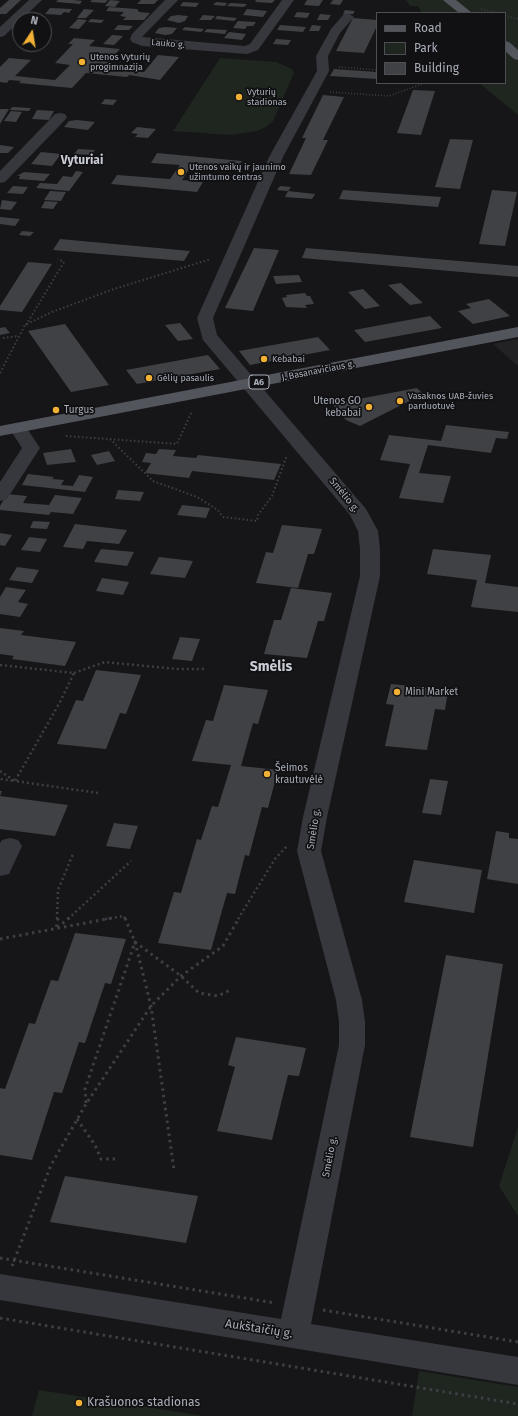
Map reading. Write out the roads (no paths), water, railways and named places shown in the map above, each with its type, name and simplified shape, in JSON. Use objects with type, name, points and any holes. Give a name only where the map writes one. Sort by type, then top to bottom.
[{"type":"main road","points":[[449,0],[465,12]]},
{"type":"main road","points":[[506,46],[518,56]]},
{"type":"main road","name":"J. Basanavičiaus g.","points":[[0,432],[518,332]]},
{"type":"street","points":[[0,33],[36,0]]},
{"type":"street","name":"Lauko g.","points":[[172,0],[136,37],[136,39],[142,42],[247,50],[254,47],[288,0]]},
{"type":"street","name":"Smėlio g.","points":[[297,1320],[352,1045],[352,1022],[349,1000],[309,851],[370,576],[368,531],[359,513],[209,336],[205,318],[236,251],[276,157],[323,71],[322,56],[334,32],[348,17]]},
{"type":"street","points":[[0,179],[60,117]]},
{"type":"street","points":[[0,495],[28,455],[31,448],[18,428]]},
{"type":"street","points":[[0,868],[10,846]]},
{"type":"street","name":"Aukštaičių g.","points":[[6,1278],[297,1320],[518,1371]]},
{"type":"place","name":"Utenos Vyturių progimnazija","points":[[82,62]]},
{"type":"place","name":"Vyturių stadionas","points":[[239,97]]},
{"type":"place","name":"Utenos vaikų ir jaunimo užimtumo centras","points":[[181,172]]},
{"type":"place","name":"Kebabai","points":[[264,359]]},
{"type":"place","name":"Gėlių pasaulis","points":[[149,378]]},
{"type":"place","name":"Vasaknos UAB-žuvies parduotuvė","points":[[400,401]]},
{"type":"place","name":"Utenos GO kebabai","points":[[369,407]]},
{"type":"place","name":"Turgus","points":[[56,410]]},
{"type":"place","name":"Mini Market","points":[[397,692]]},
{"type":"place","name":"Šeimos krautuvėlė","points":[[267,774]]},
{"type":"place","name":"Krašuonos stadionas","points":[[79,1403]]},
{"type":"district","name":"Vyturiai","points":[[82,161]]},
{"type":"district","name":"Smėlis","points":[[271,667]]}]
